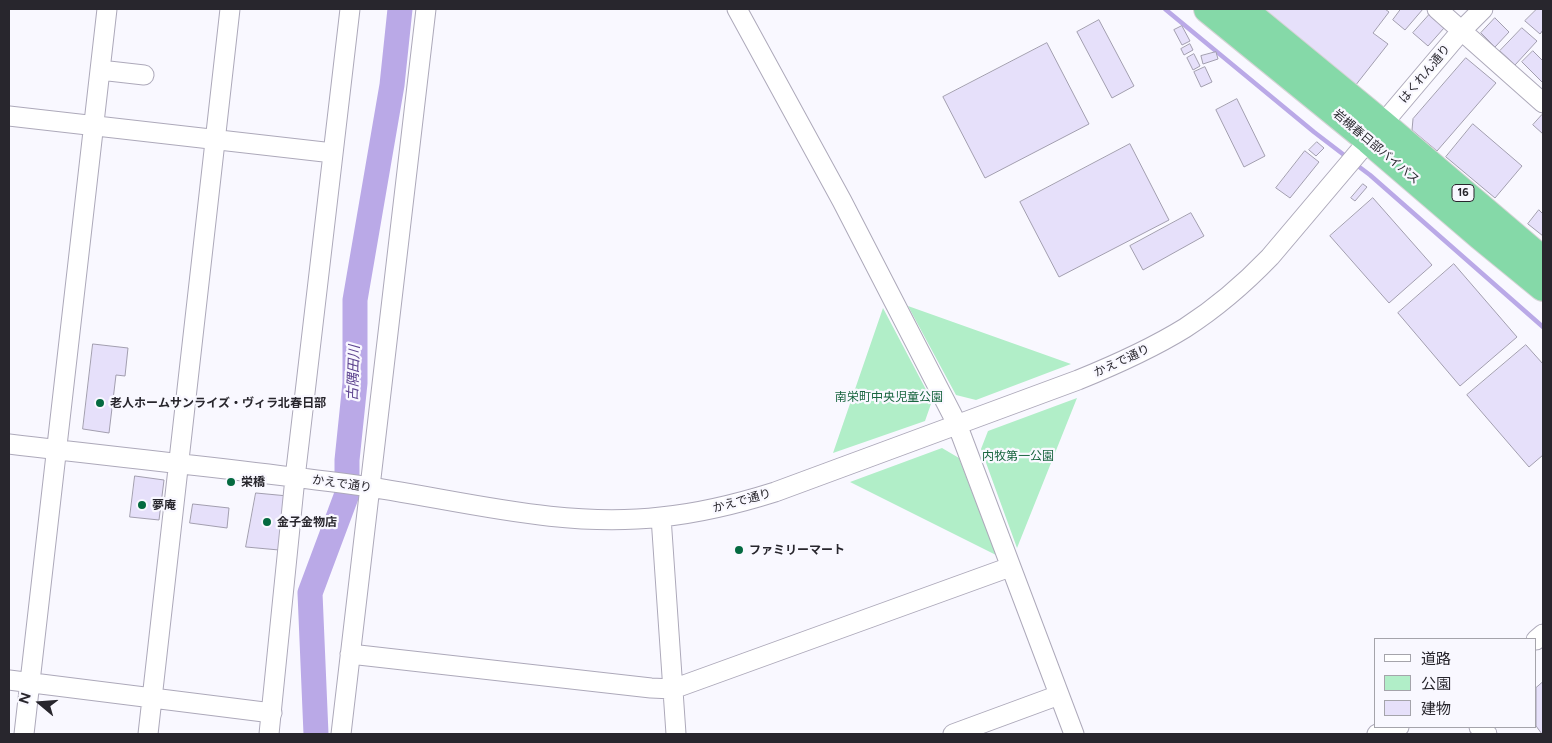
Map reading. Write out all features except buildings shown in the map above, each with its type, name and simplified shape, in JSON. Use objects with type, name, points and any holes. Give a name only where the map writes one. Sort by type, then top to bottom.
[{"type":"highway","name":"岩槻春日部バイパス","points":[[1208,9],[1376,132],[1543,262]]},
{"type":"highway","name":"岩槻春日部バイパス","points":[[1242,9],[1376,132],[1481,236],[1543,286]]},
{"type":"street","points":[[24,734],[107,9]]},
{"type":"street","points":[[148,734],[230,9]]},
{"type":"street","points":[[269,734],[300,478],[333,153],[350,9]]},
{"type":"street","points":[[341,734],[365,487],[426,9]]},
{"type":"street","points":[[737,9],[842,201],[957,424],[1074,734]]},
{"type":"street","points":[[1437,9],[1543,103]]},
{"type":"street","name":"はくれん通り","points":[[1376,132],[1482,9]]},
{"type":"street","points":[[100,70],[144,75]]},
{"type":"street","points":[[9,116],[333,153]]},
{"type":"street","name":"かえで通り","points":[[9,444],[300,478],[528,514],[592,519],[661,517],[735,504],[775,492],[1078,380],[1121,362],[1185,328],[1207,313],[1250,278],[1376,132]]},
{"type":"street","points":[[661,517],[676,734]]},
{"type":"street","points":[[350,654],[673,689],[1010,567]]},
{"type":"street","points":[[9,680],[272,713]]},
{"type":"street","points":[[953,734],[1059,695]]},
{"type":"street","points":[[1377,734],[1396,728]]},
{"type":"green space","name":"南栄町中央児童公園","points":[[908,306],[1071,364],[976,400],[956,395]]},
{"type":"green space","name":"南栄町中央児童公園","points":[[883,308],[932,401],[925,421],[833,453]]},
{"type":"green space","name":"内牧第一公園","points":[[1077,398],[1017,548],[981,449],[988,431]]},
{"type":"green space","points":[[942,448],[959,458],[996,555],[850,482]]},
{"type":"waterway","name":"古隅田川","points":[[316,734],[310,593],[347,494],[347,460],[355,383],[355,300],[392,85],[400,9]]},
{"type":"waterway","points":[[1165,9],[1348,158]]},
{"type":"waterway","points":[[1354,163],[1543,327]]},
{"type":"place","name":"老人ホームサンライズ・ヴィラ北春日部","points":[[100,403]]},
{"type":"place","name":"栄橋","points":[[231,482]]},
{"type":"place","name":"夢庵","points":[[142,505]]},
{"type":"place","name":"金子金物店","points":[[267,522]]},
{"type":"place","name":"ファミリーマート","points":[[739,550]]}]
